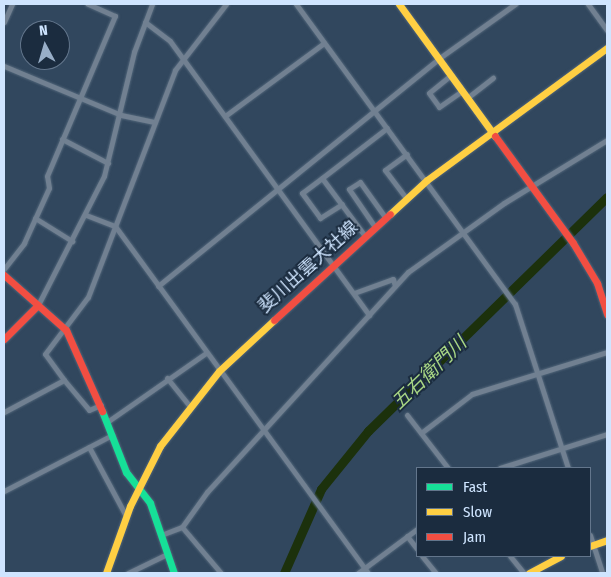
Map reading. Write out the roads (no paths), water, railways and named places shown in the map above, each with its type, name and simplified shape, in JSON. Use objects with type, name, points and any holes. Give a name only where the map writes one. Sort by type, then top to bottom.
[{"type":"street","points":[[4,22],[12,4]]},
{"type":"street","points":[[4,269],[24,244],[62,139],[115,16],[90,4]]},
{"type":"street","points":[[4,339],[38,306],[86,215],[108,163],[145,22],[152,4]]},
{"type":"street","points":[[101,405],[89,410],[45,354],[66,330],[88,297],[154,122],[182,58],[226,4]]},
{"type":"street","points":[[296,4],[427,180],[515,304],[568,467]]},
{"type":"street","points":[[399,4],[574,243],[597,283],[607,314]]},
{"type":"street","points":[[158,286],[438,58],[515,4]]},
{"type":"street","points":[[588,4],[607,30]]},
{"type":"street","points":[[145,22],[182,58],[369,315]]},
{"type":"street","points":[[225,116],[324,43]]},
{"type":"street","name":"斐川出雲大社線","points":[[106,573],[138,488],[189,405],[219,371],[332,265],[427,180],[607,48]]},
{"type":"street","points":[[4,66],[121,115],[154,122]]},
{"type":"street","points":[[451,75],[429,93],[439,107],[462,91]]},
{"type":"street","points":[[467,98],[493,78]]},
{"type":"street","points":[[342,204],[320,218],[302,193],[387,128]]},
{"type":"street","points":[[62,139],[108,163]]},
{"type":"street","points":[[161,535],[182,527],[207,492],[395,286],[464,233],[607,140]]},
{"type":"street","points":[[406,198],[385,170],[407,154]]},
{"type":"street","points":[[322,178],[365,236]]},
{"type":"street","points":[[375,227],[349,189],[360,182],[386,217]]},
{"type":"street","points":[[86,215],[115,226],[320,512],[367,571]]},
{"type":"street","points":[[35,218],[72,241]]},
{"type":"street","points":[[4,275],[66,330],[84,360],[126,472],[150,503],[174,573]]},
{"type":"street","points":[[354,293],[393,279],[395,286]]},
{"type":"street","points":[[421,432],[472,394],[607,352]]},
{"type":"street","points":[[107,422],[167,378],[206,353]]},
{"type":"street","points":[[167,378],[189,405]]},
{"type":"street","points":[[4,412],[64,380]]},
{"type":"street","points":[[407,415],[447,467]]},
{"type":"street","points":[[503,467],[607,434]]},
{"type":"street","points":[[4,491],[112,435]]},
{"type":"street","points":[[89,446],[126,516]]},
{"type":"street","points":[[182,527],[221,573]]},
{"type":"street","points":[[358,573],[367,571],[416,530]]},
{"type":"street","points":[[408,536],[416,548]]},
{"type":"street","points":[[602,573],[591,545],[607,540]]},
{"type":"street","points":[[128,573],[167,554]]},
{"type":"street","points":[[423,557],[436,573]]},
{"type":"street","points":[[511,557],[524,573]]},
{"type":"street","points":[[529,573],[559,557]]},
{"type":"waterway","name":"五右衛門川","points":[[284,573],[321,489],[368,431],[607,197]]}]
